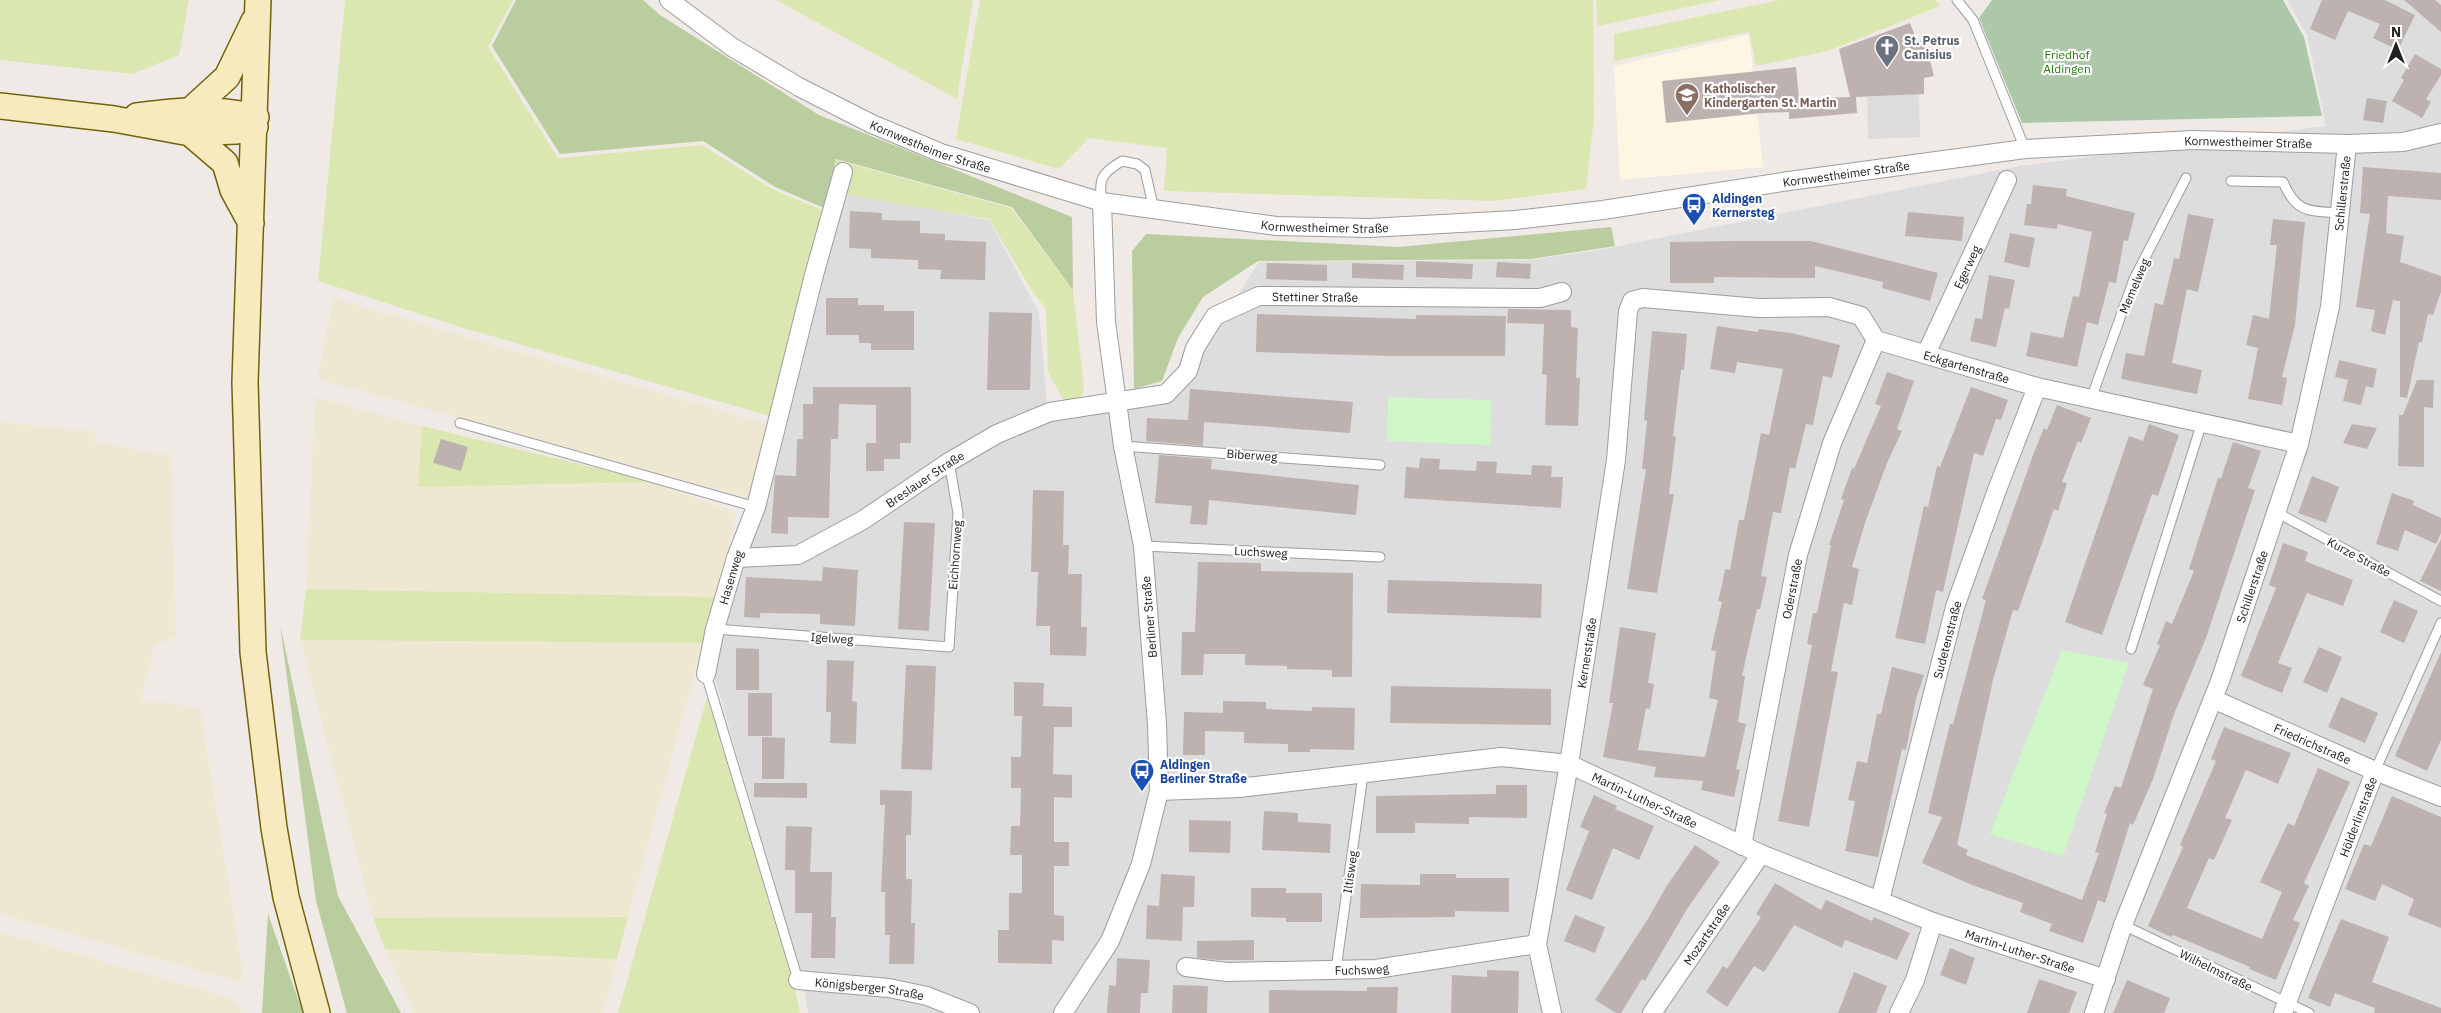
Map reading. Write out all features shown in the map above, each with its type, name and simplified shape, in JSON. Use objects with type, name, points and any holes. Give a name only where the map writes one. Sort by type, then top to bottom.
[{"type":"main road","points":[[191,121],[227,78],[258,7]]},
{"type":"main road","points":[[258,7],[256,122],[245,382],[253,652],[274,828],[286,897],[317,1013]]},
{"type":"main road","points":[[0,106],[114,119],[191,121],[224,110],[256,122]]},
{"type":"main road","points":[[191,121],[225,163],[233,190],[251,223]]},
{"type":"street","name":"Kornwestheimer Straße","points":[[669,0],[732,48],[799,87],[872,124],[941,153],[1102,202],[1276,226],[1369,228],[1515,220],[1602,210],[1789,181],[2025,149],[2193,140],[2347,144],[2404,142],[2441,133]]},
{"type":"street","name":"Schillerstraße","points":[[2094,1013],[2123,925],[2213,699],[2299,444],[2330,307],[2347,144]]},
{"type":"street","name":"Hasenweg","points":[[706,674],[715,629],[736,558],[756,507],[814,275],[843,172]]},
{"type":"street","name":"Egerweg","points":[[1926,354],[2007,180]]},
{"type":"street","name":"Berliner Straße","points":[[1063,1013],[1110,941],[1141,864],[1159,791],[1157,724],[1143,546],[1124,446],[1106,322],[1102,202]]},
{"type":"street","name":"Stettiner Straße","points":[[1118,403],[1166,394],[1188,371],[1195,348],[1215,316],[1259,296],[1531,298],[1562,292]]},
{"type":"street","name":"Kernerstraße","points":[[1552,1013],[1536,944],[1569,764],[1616,460],[1628,311],[1632,301],[1643,298],[1759,308],[1829,307],[1861,316],[1876,340]]},
{"type":"street","name":"Eckgartenstraße","points":[[1876,340],[2037,387],[2299,444]]},
{"type":"street","name":"Oderstraße","points":[[1742,846],[1798,555],[1832,443],[1876,340]]},
{"type":"street","name":"Sudetenstraße","points":[[1880,900],[1955,607],[1997,490],[2037,387]]},
{"type":"street","name":"Breslauer Straße","points":[[736,558],[798,555],[864,520],[949,462],[997,434],[1050,412],[1118,403]]},
{"type":"street","name":"Friedrichstraße","points":[[2213,699],[2375,771],[2441,797]]},
{"type":"street","name":"Martin-Luther-Straße","points":[[1159,791],[1239,788],[1500,757],[1569,764],[1761,854],[1932,922],[2106,979]]},
{"type":"street","name":"Hölderlinstraße","points":[[2285,1008],[2375,771]]},
{"type":"street","name":"Mozartstraße","points":[[1652,1013],[1761,854]]},
{"type":"street","points":[[1899,1013],[1915,980],[1932,922]]},
{"type":"street","name":"Fuchsweg","points":[[1186,968],[1227,972],[1376,969],[1536,944]]},
{"type":"street","name":"Königsberger Straße","points":[[798,980],[889,988],[927,996],[970,1013]]},
{"type":"lane","points":[[1957,0],[1972,20],[2025,149]]},
{"type":"lane","points":[[1102,202],[1099,186],[1107,170],[1122,161],[1137,164],[1145,170],[1154,210]]},
{"type":"lane","name":"Memelweg","points":[[2091,398],[2134,279],[2186,178]]},
{"type":"lane","points":[[2231,181],[2283,182],[2290,199],[2299,208],[2339,213]]},
{"type":"lane","points":[[2130,649],[2202,422]]},
{"type":"lane","points":[[460,423],[756,507]]},
{"type":"lane","name":"Biberweg","points":[[1124,446],[1380,465]]},
{"type":"lane","name":"Eichhornweg","points":[[949,462],[958,513],[949,647]]},
{"type":"lane","name":"Kurze Straße","points":[[2276,512],[2441,601]]},
{"type":"lane","name":"Luchsweg","points":[[1143,546],[1380,557]]},
{"type":"lane","name":"Hölderlinstraße","points":[[2375,771],[2441,623]]},
{"type":"lane","name":"Igelweg","points":[[715,629],[949,647]]},
{"type":"lane","name":"Hasenweg","points":[[706,674],[798,980]]},
{"type":"lane","name":"Iltisweg","points":[[1336,969],[1363,774]]},
{"type":"lane","name":"Wilhelmstraße","points":[[2123,925],[2285,1008],[2308,1013]]},
{"type":"shaded area","points":[[2287,0],[2441,0],[2441,1013],[808,1013],[804,986],[713,672],[782,427],[844,192],[989,220],[1039,312],[1047,405],[1173,398],[1259,262],[1531,260],[1604,249],[2020,166],[2326,126],[2307,35]]},
{"type":"shaded area","name":"Katholischer Kindergarten St. Martin","points":[[1749,35],[1763,167],[1620,180],[1614,66]]},
{"type":"shaded area","points":[[1919,94],[1920,137],[1868,139],[1867,97]]},
{"type":"shaded area","points":[[2214,158],[2304,160],[2303,203],[2213,201]]},
{"type":"shaded area","points":[[333,298],[768,424],[749,498],[317,379]]},
{"type":"shaded area","points":[[315,397],[422,426],[418,487],[654,482],[736,513],[717,597],[306,589]]},
{"type":"shaded area","points":[[0,422],[97,432],[94,442],[171,456],[176,637],[155,645],[141,700],[200,707],[242,967],[241,983],[0,914]]},
{"type":"shaded area","points":[[300,640],[703,643],[628,917],[373,918]]},
{"type":"shaded area","points":[[0,932],[232,998],[243,1013],[0,1013]]},
{"type":"shaded area","points":[[385,949],[617,959],[603,1013],[414,1013]]},
{"type":"green space","points":[[0,0],[189,0],[179,55],[132,74],[0,60]]},
{"type":"green space","points":[[345,0],[513,0],[488,47],[558,158],[702,145],[774,190],[822,210],[770,416],[460,327],[318,281]]},
{"type":"green space","points":[[516,0],[643,0],[660,15],[819,115],[1072,217],[1073,290],[1012,207],[836,159],[824,208],[775,187],[703,141],[560,154],[492,46]]},
{"type":"green space","points":[[776,0],[973,0],[957,99]]},
{"type":"green space","points":[[980,0],[1593,0],[1594,118],[1586,189],[1494,201],[1164,191],[1167,148],[1089,138],[1059,169],[956,139]]},
{"type":"green space","points":[[1596,0],[1720,0],[1598,26]]},
{"type":"green space","points":[[1780,0],[1936,0],[1940,6],[1828,51],[1756,66],[1749,32],[1614,61],[1614,34]]},
{"type":"green space","name":"Friedhof Aldingen","points":[[1992,0],[2283,0],[2304,37],[2322,116],[2022,123],[1979,18]]},
{"type":"green space","points":[[836,160],[1011,208],[1073,290],[1084,388],[1080,399],[1064,401],[1048,372],[1046,309],[1032,291],[989,219],[830,192]]},
{"type":"green space","points":[[1611,227],[1615,246],[1531,259],[1258,261],[1203,297],[1178,338],[1162,381],[1134,389],[1132,251],[1146,234],[1399,247]]},
{"type":"green space","points":[[1388,397],[1491,400],[1490,445],[1387,441]]},
{"type":"green space","points":[[422,426],[654,482],[418,487]]},
{"type":"green space","points":[[306,589],[717,597],[703,643],[300,640]]},
{"type":"green space","points":[[280,624],[338,896],[401,1013],[347,1013],[316,901]]},
{"type":"green space","points":[[2062,650],[2129,663],[2063,856],[1990,834]]},
{"type":"green space","points":[[707,697],[795,989],[800,1013],[618,1013]]},
{"type":"green space","points":[[268,914],[303,1013],[262,1013]]},
{"type":"green space","points":[[628,917],[617,959],[385,949],[373,918]]},
{"type":"building","points":[[2322,0],[2385,0],[2415,15],[2398,50],[2373,38],[2380,24],[2348,11],[2335,40],[2310,29]]},
{"type":"building","points":[[2404,0],[2435,0],[2441,5],[2441,32]]},
{"type":"building","points":[[1910,23],[1917,41],[1925,40],[1934,76],[1924,78],[1924,94],[1856,97],[1857,113],[1789,119],[1789,112],[1762,113],[1666,123],[1662,81],[1796,67],[1799,99],[1850,97],[1839,49]]},
{"type":"building","points":[[2415,54],[2441,69],[2441,75],[2426,99],[2431,102],[2422,118],[2392,101],[2404,80],[2401,78]]},
{"type":"building","points":[[2367,98],[2387,101],[2383,123],[2363,120]]},
{"type":"building","points":[[2363,167],[2441,173],[2441,200],[2388,196],[2386,233],[2404,236],[2400,262],[2441,276],[2441,292],[2433,315],[2428,314],[2422,342],[2419,342],[2407,398],[2400,397],[2400,301],[2393,300],[2385,335],[2371,331],[2375,310],[2356,307],[2370,214],[2360,213]]},
{"type":"building","points":[[2033,185],[2067,189],[2066,196],[2135,213],[2128,241],[2124,240],[2116,283],[2109,282],[2098,325],[2087,322],[2077,367],[2026,356],[2031,332],[2063,338],[2073,296],[2079,297],[2092,232],[2058,224],[2057,229],[2024,225],[2027,204],[2031,204]]},
{"type":"building","points":[[850,211],[882,213],[882,220],[920,221],[920,233],[945,234],[945,240],[986,242],[985,280],[940,279],[941,270],[918,269],[918,260],[871,258],[871,249],[849,248]]},
{"type":"building","points":[[1908,212],[1964,217],[1962,241],[1905,236]]},
{"type":"building","points":[[2188,214],[2214,219],[2198,292],[2187,289],[2172,363],[2202,370],[2197,394],[2121,379],[2126,353],[2144,356],[2155,303],[2163,305],[2174,258],[2179,259]]},
{"type":"building","points":[[2273,219],[2305,222],[2295,325],[2282,377],[2287,378],[2282,405],[2248,399],[2258,348],[2246,345],[2253,315],[2269,319],[2277,245],[2270,245]]},
{"type":"building","points":[[2010,233],[2035,238],[2029,268],[2004,262]]},
{"type":"building","points":[[1811,241],[1938,273],[1930,301],[1882,288],[1883,282],[1815,266],[1815,278],[1714,277],[1714,283],[1670,283],[1670,242]]},
{"type":"building","points":[[1416,261],[1473,264],[1472,279],[1416,277]]},
{"type":"building","points":[[1497,262],[1531,264],[1530,279],[1496,277]]},
{"type":"building","points":[[1267,263],[1327,265],[1327,281],[1266,279]]},
{"type":"building","points":[[1352,263],[1404,265],[1403,280],[1352,278]]},
{"type":"building","points":[[1989,275],[2015,280],[2009,309],[2005,308],[1996,347],[1970,341],[1975,318],[1982,319]]},
{"type":"building","points":[[826,298],[858,298],[858,305],[884,305],[884,311],[914,311],[914,350],[871,350],[871,343],[859,343],[859,335],[826,335]]},
{"type":"building","points":[[1508,309],[1571,310],[1571,327],[1578,328],[1576,378],[1580,378],[1578,426],[1545,425],[1547,375],[1542,374],[1544,324],[1507,323]]},
{"type":"building","points":[[989,312],[1032,313],[1030,390],[987,390]]},
{"type":"building","points":[[1257,314],[1416,319],[1416,315],[1506,316],[1505,356],[1391,356],[1256,352]]},
{"type":"building","points":[[1717,326],[1758,332],[1759,329],[1791,333],[1840,345],[1832,378],[1823,376],[1813,425],[1806,424],[1795,469],[1790,467],[1781,513],[1773,512],[1761,576],[1767,577],[1760,609],[1757,609],[1742,676],[1745,676],[1738,722],[1746,724],[1736,769],[1740,770],[1734,797],[1701,790],[1703,781],[1654,777],[1656,767],[1603,757],[1613,703],[1609,703],[1620,627],[1656,633],[1648,683],[1654,684],[1650,709],[1646,708],[1638,750],[1705,757],[1718,700],[1709,698],[1716,651],[1711,650],[1722,602],[1718,601],[1725,569],[1730,570],[1739,520],[1744,520],[1761,433],[1769,435],[1783,369],[1737,362],[1735,373],[1710,369]]},
{"type":"building","points":[[1652,331],[1687,334],[1684,370],[1681,370],[1673,436],[1676,437],[1669,494],[1674,494],[1657,593],[1627,589],[1646,469],[1642,469],[1647,421],[1644,420]]},
{"type":"building","points":[[2339,360],[2377,369],[2373,388],[2366,386],[2361,405],[2343,401],[2348,380],[2335,377]]},
{"type":"building","points":[[1887,372],[1914,381],[1897,429],[1902,431],[1887,463],[1865,523],[1852,567],[1859,569],[1852,605],[1844,603],[1831,671],[1838,672],[1809,827],[1778,821],[1812,645],[1807,644],[1813,613],[1817,613],[1831,545],[1829,545],[1844,500],[1841,499],[1852,468],[1854,469],[1881,406],[1875,404]]},
{"type":"building","points":[[2417,380],[2434,380],[2433,408],[2424,407],[2424,467],[2398,466],[2399,415],[2403,415]]},
{"type":"building","points":[[813,387],[911,387],[911,443],[900,443],[900,459],[884,459],[884,471],[866,471],[866,443],[876,443],[876,405],[839,404],[838,439],[831,439],[829,518],[788,517],[788,534],[771,533],[775,475],[796,476],[797,439],[803,439],[803,404],[813,404]]},
{"type":"building","points":[[1971,387],[2008,400],[2001,420],[1996,419],[1983,456],[1974,453],[1943,592],[1936,590],[1925,644],[1895,638],[1924,506],[1928,507],[1937,466],[1940,467]]},
{"type":"building","points":[[1190,389],[1353,402],[1350,433],[1204,422],[1203,446],[1146,441],[1147,418],[1188,420]]},
{"type":"building","points":[[2057,405],[2091,418],[2081,443],[2078,441],[2062,482],[2067,483],[2058,511],[2054,509],[2018,611],[2013,610],[1993,680],[1957,845],[1968,850],[1966,855],[2082,900],[2099,853],[2095,852],[2107,814],[2104,813],[2115,786],[2121,788],[2153,689],[2143,685],[2160,645],[2157,644],[2166,621],[2172,624],[2194,571],[2189,569],[2218,478],[2221,478],[2233,442],[2261,451],[2248,488],[2255,490],[2206,638],[2174,714],[2153,779],[2133,825],[2130,823],[2105,903],[2098,900],[2083,943],[2049,931],[2052,924],[2020,912],[2023,903],[1972,885],[1922,863],[1942,817],[1928,813],[1950,724],[1953,724],[1986,600],[1982,599],[2033,455],[2044,428],[2047,430]]},
{"type":"building","points":[[2149,424],[2179,435],[2158,496],[2152,494],[2102,635],[2065,622],[2129,436],[2143,441]]},
{"type":"building","points":[[2352,424],[2377,428],[2367,449],[2343,443]]},
{"type":"building","points":[[441,439],[468,447],[461,471],[433,463]]},
{"type":"building","points":[[1159,455],[1212,459],[1211,469],[1359,485],[1356,515],[1209,500],[1207,525],[1190,524],[1192,506],[1155,503]]},
{"type":"building","points":[[1420,458],[1440,459],[1439,469],[1476,471],[1477,461],[1497,462],[1496,473],[1531,475],[1532,465],[1552,466],[1551,477],[1563,477],[1561,508],[1404,498],[1406,467],[1419,468]]},
{"type":"building","points":[[2312,476],[2339,487],[2326,523],[2298,513]]},
{"type":"building","points":[[1033,490],[1064,491],[1063,545],[1069,545],[1068,574],[1082,574],[1081,627],[1087,627],[1086,656],[1050,655],[1050,626],[1036,626],[1038,572],[1031,572]]},
{"type":"building","points":[[2392,493],[2414,501],[2413,505],[2441,518],[2441,533],[2436,544],[2405,530],[2398,551],[2376,544]]},
{"type":"building","points":[[904,522],[935,523],[929,631],[898,629]]},
{"type":"building","points":[[2441,539],[2441,591],[2420,581]]},
{"type":"building","points":[[2283,543],[2308,552],[2305,561],[2353,580],[2343,606],[2307,593],[2278,663],[2292,668],[2282,693],[2241,676],[2276,588],[2269,585]]},
{"type":"building","points":[[1198,562],[1261,563],[1261,571],[1353,573],[1352,677],[1332,677],[1332,670],[1287,669],[1287,666],[1245,665],[1245,654],[1204,654],[1203,675],[1181,675],[1182,632],[1195,632]]},
{"type":"building","points":[[823,567],[858,570],[855,626],[820,624],[820,614],[760,613],[760,618],[744,617],[746,577],[822,581]]},
{"type":"building","points":[[1388,580],[1542,584],[1541,618],[1387,613]]},
{"type":"building","points":[[2394,600],[2418,611],[2404,643],[2380,632]]},
{"type":"building","points":[[2319,647],[2342,657],[2327,693],[2303,682]]},
{"type":"building","points":[[736,648],[759,649],[759,690],[736,690]]},
{"type":"building","points":[[2441,652],[2441,740],[2427,771],[2395,756]]},
{"type":"building","points":[[827,660],[854,661],[852,701],[857,702],[856,744],[830,743],[831,712],[826,712]]},
{"type":"building","points":[[906,665],[936,666],[932,770],[901,769]]},
{"type":"building","points":[[1892,667],[1924,675],[1916,699],[1906,750],[1902,749],[1878,857],[1845,851],[1855,801],[1848,800],[1857,761],[1867,763],[1877,714],[1881,714]]},
{"type":"building","points":[[1014,682],[1044,683],[1043,706],[1072,707],[1072,727],[1054,727],[1053,774],[1072,775],[1072,798],[1054,797],[1054,842],[1069,842],[1069,866],[1054,866],[1054,915],[1064,916],[1064,941],[1052,940],[1052,964],[998,963],[998,930],[1009,930],[1009,893],[1022,893],[1022,855],[1010,855],[1011,826],[1020,826],[1021,788],[1011,788],[1011,757],[1021,757],[1022,716],[1014,716]]},
{"type":"building","points":[[1391,686],[1551,689],[1551,725],[1390,723]]},
{"type":"building","points":[[748,693],[772,693],[772,736],[748,736]]},
{"type":"building","points":[[2341,697],[2378,713],[2365,743],[2328,727]]},
{"type":"building","points":[[1223,701],[1266,702],[1266,709],[1312,711],[1312,707],[1355,708],[1354,750],[1310,749],[1310,752],[1288,752],[1288,744],[1244,743],[1244,732],[1205,731],[1205,755],[1183,755],[1184,712],[1223,713]]},
{"type":"building","points":[[2224,727],[2291,753],[2278,784],[2246,770],[2225,818],[2232,820],[2214,860],[2209,858],[2187,908],[2262,939],[2282,892],[2260,882],[2288,823],[2294,826],[2318,768],[2350,782],[2304,883],[2309,886],[2293,920],[2300,923],[2276,980],[2249,969],[2250,967],[2173,935],[2171,937],[2148,926],[2183,847],[2180,845],[2216,761],[2211,759]]},
{"type":"building","points":[[762,737],[785,738],[784,779],[762,779]]},
{"type":"building","points":[[754,783],[807,783],[807,798],[754,797]]},
{"type":"building","points":[[1496,785],[1527,785],[1527,818],[1469,817],[1469,824],[1415,823],[1415,833],[1376,833],[1376,796],[1496,794]]},
{"type":"building","points":[[880,790],[912,791],[911,835],[906,835],[906,879],[912,879],[911,923],[915,923],[914,964],[889,964],[890,935],[885,935],[885,892],[881,892],[885,805],[880,805]]},
{"type":"building","points":[[1594,795],[1617,806],[1615,809],[1654,826],[1639,860],[1613,848],[1592,900],[1566,890],[1589,831],[1580,827]]},
{"type":"building","points":[[2392,796],[2441,817],[2441,928],[2408,915],[2414,899],[2382,884],[2375,901],[2345,889],[2364,844],[2371,846]]},
{"type":"building","points":[[1264,811],[1298,813],[1298,822],[1331,824],[1330,853],[1262,850]]},
{"type":"building","points":[[1189,820],[1231,821],[1230,853],[1189,852]]},
{"type":"building","points":[[786,826],[812,827],[810,872],[832,872],[831,917],[836,917],[835,958],[811,958],[812,913],[795,913],[795,870],[785,870]]},
{"type":"building","points":[[1695,845],[1720,862],[1687,909],[1645,981],[1642,979],[1621,1013],[1616,1013],[1595,1000],[1648,919],[1666,887]]},
{"type":"building","points":[[1161,874],[1195,876],[1194,907],[1183,907],[1182,941],[1146,939],[1147,905],[1159,906]]},
{"type":"building","points":[[1420,874],[1456,874],[1456,878],[1509,878],[1509,912],[1455,911],[1455,917],[1360,918],[1361,884],[1420,885]]},
{"type":"building","points":[[1775,883],[1821,910],[1826,900],[1872,921],[1874,917],[1910,933],[1897,960],[1845,940],[1842,948],[1794,925],[1764,972],[1754,966],[1727,1007],[1706,992],[1723,966],[1727,969],[1761,917],[1756,914]]},
{"type":"building","points":[[1251,888],[1286,888],[1286,893],[1322,893],[1322,922],[1286,922],[1286,918],[1251,917]]},
{"type":"building","points":[[1575,915],[1605,927],[1595,953],[1564,941]]},
{"type":"building","points":[[2341,919],[2389,937],[2372,982],[2441,1008],[2441,1013],[2374,1013],[2375,1008],[2335,993],[2330,1007],[2308,998]]},
{"type":"building","points":[[1254,940],[1254,960],[1197,958],[1197,941]]},
{"type":"building","points":[[1950,948],[1975,958],[1966,985],[1940,975]]},
{"type":"building","points":[[1117,958],[1150,960],[1148,993],[1141,993],[1140,1013],[1107,1013],[1109,985],[1116,986]]},
{"type":"building","points":[[1487,970],[1519,971],[1518,1013],[1451,1013],[1452,975],[1487,977]]},
{"type":"building","points":[[1854,972],[1887,986],[1876,1013],[1838,1013]]},
{"type":"building","points":[[2039,979],[2077,992],[2069,1013],[2027,1013]]},
{"type":"building","points":[[2127,980],[2170,998],[2164,1013],[2113,1013]]},
{"type":"building","points":[[1173,985],[1208,986],[1207,1013],[1172,1013]]},
{"type":"building","points":[[1367,987],[1398,987],[1397,1013],[1269,1013],[1269,990],[1367,991]]},
{"type":"place","name":"St. Petrus Canisius","points":[[1887,68]]},
{"type":"place","name":"Katholischer Kindergarten St. Martin","points":[[1687,116]]},
{"type":"place","name":"Aldingen Kernersteg","points":[[1694,226]]},
{"type":"place","name":"Aldingen Berliner Straße","points":[[1142,792]]}]
